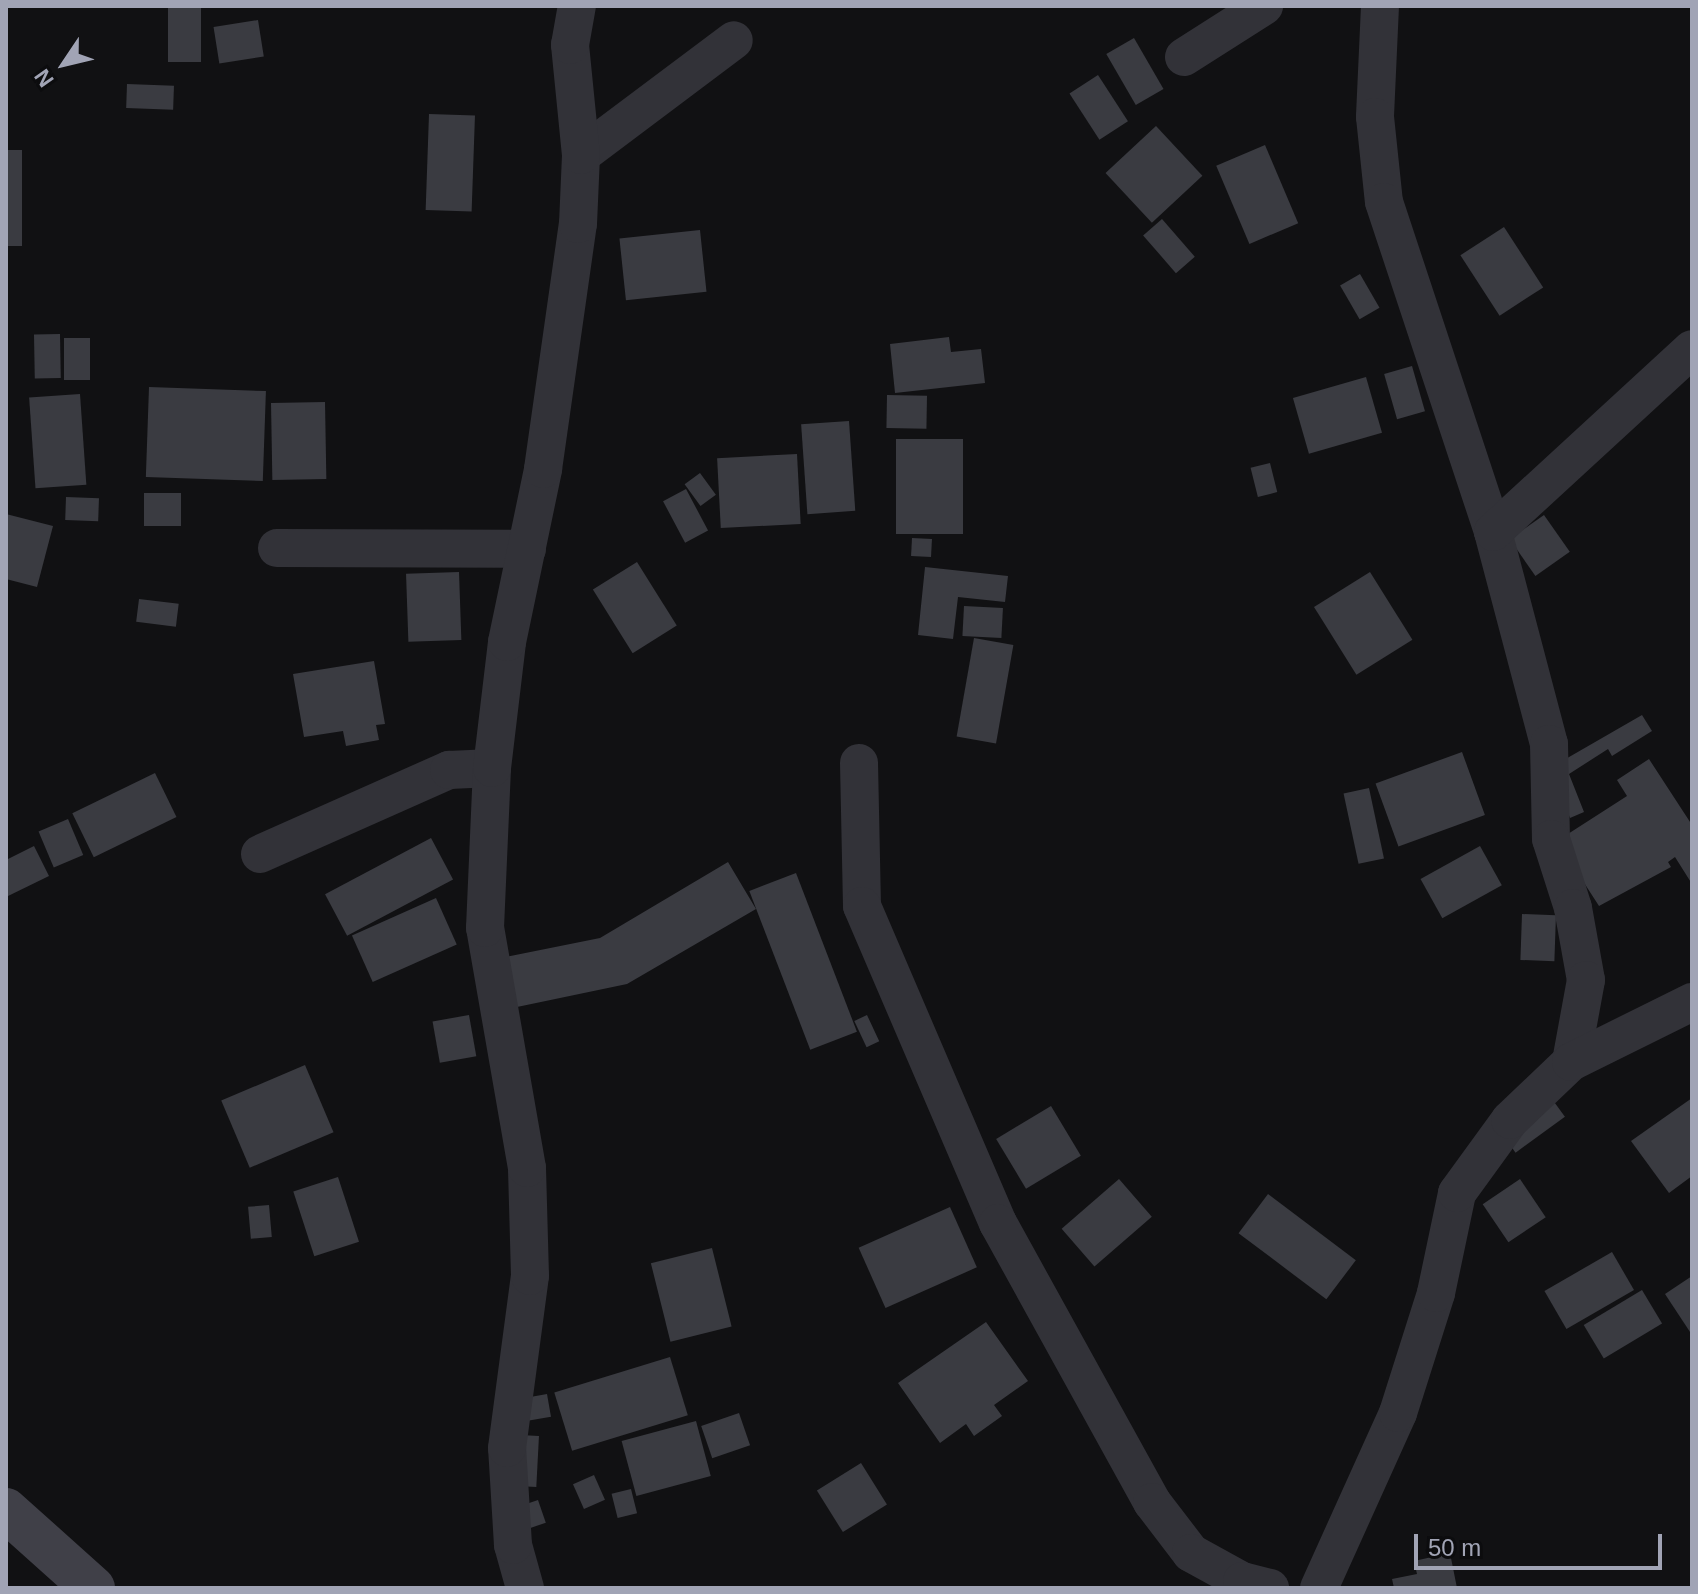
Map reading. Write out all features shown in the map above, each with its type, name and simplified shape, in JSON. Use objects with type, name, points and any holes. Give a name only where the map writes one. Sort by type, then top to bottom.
[{"type":"street","points":[[525,1588],[513,1545],[507,1448],[530,1276],[527,1168],[485,928],[492,768],[507,642],[543,469],[578,224],[581,155],[570,45],[577,6]]},
{"type":"street","points":[[1184,57],[1264,6]]},
{"type":"street","points":[[1380,6],[1375,117],[1384,202],[1493,532],[1549,744],[1551,839],[1573,908],[1586,980],[1571,1062]]},
{"type":"street","points":[[581,155],[734,40]]},
{"type":"street","points":[[1493,532],[1692,349]]},
{"type":"street","points":[[277,548],[527,549]]},
{"type":"street","points":[[859,763],[862,906],[998,1223],[1152,1502],[1191,1553],[1242,1581],[1270,1588]]},
{"type":"street","points":[[260,854],[449,770],[492,768]]},
{"type":"street","points":[[1319,1588],[1398,1413],[1436,1293],[1457,1193],[1510,1120],[1571,1062],[1692,1002]]},
{"type":"street","points":[[6,1510],[93,1588]]},
{"type":"building","points":[[168,6],[201,6],[201,62],[168,62]]},
{"type":"building","points":[[258,20],[264,57],[219,64],[214,27]]},
{"type":"building","points":[[1134,38],[1164,89],[1136,105],[1106,54]]},
{"type":"building","points":[[1098,75],[1128,121],[1099,140],[1069,94]]},
{"type":"building","points":[[127,84],[174,86],[173,110],[126,108]]},
{"type":"building","points":[[429,114],[475,116],[472,212],[426,210]]},
{"type":"building","points":[[1156,126],[1202,176],[1152,223],[1106,173]]},
{"type":"building","points":[[1265,145],[1298,223],[1249,244],[1216,166]]},
{"type":"building","points":[[6,150],[22,150],[22,246],[6,246]]},
{"type":"building","points":[[1162,219],[1195,257],[1176,273],[1143,235]]},
{"type":"building","points":[[1504,227],[1543,287],[1500,316],[1460,255]]},
{"type":"building","points":[[700,230],[706,292],[626,300],[619,238]]},
{"type":"building","points":[[1360,274],[1380,308],[1360,319],[1340,286]]},
{"type":"building","points":[[34,334],[60,334],[61,378],[35,378]]},
{"type":"building","points":[[949,337],[951,352],[981,349],[985,383],[895,393],[890,344]]},
{"type":"building","points":[[64,338],[90,338],[90,380],[64,380]]},
{"type":"building","points":[[1412,366],[1425,411],[1397,419],[1384,374]]},
{"type":"building","points":[[1366,377],[1382,433],[1309,454],[1293,398]]},
{"type":"building","points":[[149,387],[266,391],[263,481],[146,477]]},
{"type":"building","points":[[80,394],[86,485],[35,488],[29,398]]},
{"type":"building","points":[[887,395],[927,396],[926,429],[886,428]]},
{"type":"building","points":[[325,402],[326,479],[272,480],[271,403]]},
{"type":"building","points":[[849,421],[855,511],[807,514],[801,424]]},
{"type":"building","points":[[896,439],[963,439],[963,534],[896,534]]},
{"type":"building","points":[[797,454],[801,524],[721,528],[717,458]]},
{"type":"building","points":[[1270,463],[1277,492],[1258,497],[1251,468]]},
{"type":"building","points":[[700,473],[716,495],[700,506],[685,484]]},
{"type":"building","points":[[686,489],[708,530],[685,543],[663,501]]},
{"type":"building","points":[[144,493],[181,493],[181,526],[144,526]]},
{"type":"building","points":[[66,497],[99,498],[98,521],[65,520]]},
{"type":"building","points":[[6,514],[53,526],[37,587],[6,579]]},
{"type":"building","points":[[1544,515],[1570,552],[1535,576],[1510,539]]},
{"type":"building","points":[[912,538],[932,539],[931,557],[911,556]]},
{"type":"building","points":[[637,562],[677,626],[633,653],[593,590]]},
{"type":"building","points":[[925,567],[1008,576],[1005,602],[958,597],[953,639],[918,635]]},
{"type":"building","points":[[459,572],[461,640],[408,642],[406,574]]},
{"type":"building","points":[[1370,572],[1412,640],[1356,675],[1314,607]]},
{"type":"building","points":[[139,599],[179,604],[176,627],[136,622]]},
{"type":"building","points":[[964,606],[1003,608],[1001,638],[962,636]]},
{"type":"building","points":[[974,638],[1013,645],[996,743],[957,736]]},
{"type":"building","points":[[374,661],[385,724],[376,725],[379,740],[346,746],[343,731],[304,737],[293,674]]},
{"type":"building","points":[[1642,715],[1652,731],[1612,756],[1608,749],[1569,774],[1584,812],[1570,818],[1550,768]]},
{"type":"building","points":[[1462,752],[1485,815],[1398,846],[1376,783]]},
{"type":"building","points":[[1649,759],[1692,825],[1692,884],[1675,857],[1668,862],[1671,867],[1599,906],[1557,841],[1627,796],[1617,780]]},
{"type":"building","points":[[155,773],[176,817],[94,857],[72,813]]},
{"type":"building","points":[[1369,788],[1384,858],[1359,864],[1344,793]]},
{"type":"building","points":[[68,819],[83,855],[54,867],[39,832]]},
{"type":"building","points":[[431,838],[453,879],[347,936],[325,894]]},
{"type":"building","points":[[34,846],[49,876],[6,897],[6,860]]},
{"type":"building","points":[[1480,846],[1502,885],[1442,918],[1421,879]]},
{"type":"building","points":[[728,862],[756,909],[627,984],[517,1007],[506,957],[600,938]]},
{"type":"building","points":[[796,873],[857,1032],[810,1050],[749,891]]},
{"type":"building","points":[[436,898],[457,945],[373,982],[352,935]]},
{"type":"building","points":[[1522,914],[1556,915],[1554,961],[1520,960]]},
{"type":"building","points":[[469,1015],[476,1056],[440,1063],[433,1021]]},
{"type":"building","points":[[867,1015],[879,1041],[867,1047],[854,1021]]},
{"type":"building","points":[[305,1065],[334,1132],[250,1168],[221,1101]]},
{"type":"building","points":[[1692,1098],[1692,1176],[1669,1193],[1631,1141]]},
{"type":"building","points":[[1552,1099],[1565,1117],[1516,1153],[1503,1135]]},
{"type":"building","points":[[1051,1106],[1081,1156],[1026,1189],[996,1139]]},
{"type":"building","points":[[338,1177],[359,1242],[314,1256],[293,1192]]},
{"type":"building","points":[[1119,1179],[1152,1217],[1094,1267],[1062,1229]]},
{"type":"building","points":[[1520,1179],[1546,1217],[1508,1242],[1483,1204]]},
{"type":"building","points":[[1268,1194],[1356,1260],[1326,1299],[1239,1233]]},
{"type":"building","points":[[269,1205],[272,1237],[251,1239],[248,1207]]},
{"type":"building","points":[[950,1207],[977,1267],[885,1308],[859,1248]]},
{"type":"building","points":[[712,1248],[732,1327],[670,1342],[651,1263]]},
{"type":"building","points":[[1612,1252],[1634,1290],[1566,1329],[1544,1291]]},
{"type":"building","points":[[1692,1276],[1692,1335],[1665,1294]]},
{"type":"building","points":[[1642,1290],[1662,1323],[1604,1358],[1584,1325]]},
{"type":"building","points":[[986,1322],[1028,1381],[994,1405],[1002,1416],[974,1436],[966,1424],[940,1443],[898,1383]]},
{"type":"building","points":[[670,1357],[688,1415],[572,1451],[554,1392]]},
{"type":"building","points":[[547,1394],[551,1417],[518,1423],[514,1400]]},
{"type":"building","points":[[739,1413],[750,1445],[712,1458],[701,1426]]},
{"type":"building","points":[[696,1421],[711,1476],[636,1496],[622,1441]]},
{"type":"building","points":[[520,1435],[539,1436],[536,1487],[517,1486]]},
{"type":"building","points":[[861,1463],[887,1505],[843,1532],[817,1491]]},
{"type":"building","points":[[594,1475],[605,1500],[584,1509],[573,1484]]},
{"type":"building","points":[[631,1489],[637,1513],[618,1518],[612,1494]]},
{"type":"building","points":[[538,1500],[546,1523],[523,1531],[515,1508]]},
{"type":"building","points":[[1450,1553],[1457,1588],[1394,1588],[1392,1579],[1417,1574],[1414,1561]]}]
